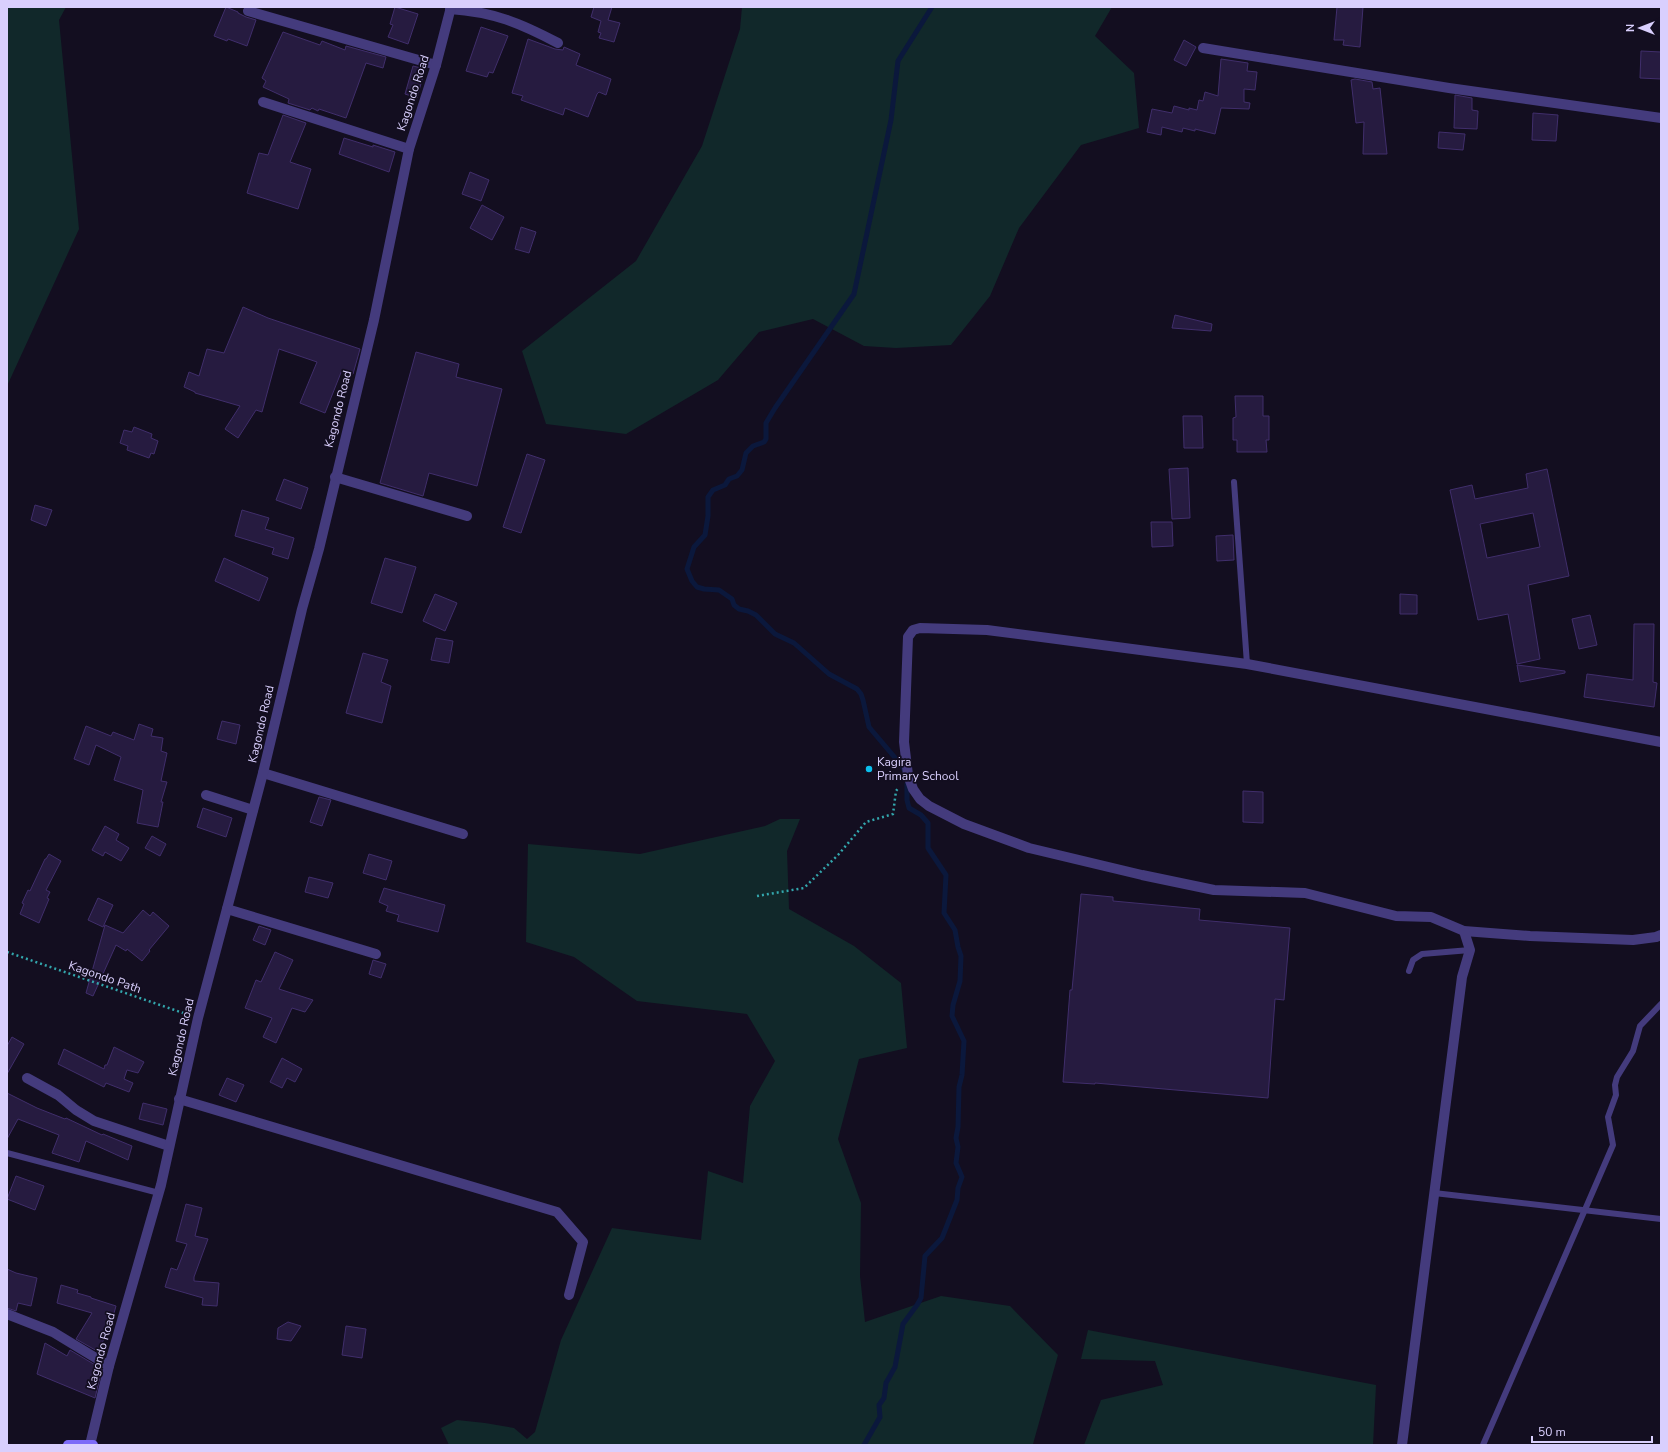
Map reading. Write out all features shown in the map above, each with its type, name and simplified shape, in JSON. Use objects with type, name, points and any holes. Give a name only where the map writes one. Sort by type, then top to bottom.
[{"type":"main road","points":[[68,1445],[91,1445]]},
{"type":"street","points":[[450,8],[503,18],[525,26],[558,43]]},
{"type":"street","name":"Kagondo Road","points":[[91,1445],[110,1366],[159,1193],[198,1018],[263,773],[374,320],[409,149],[436,65],[450,8]]},
{"type":"street","points":[[248,10],[436,65]]},
{"type":"street","points":[[1203,48],[1449,88],[1661,118]]},
{"type":"street","points":[[263,102],[409,149]]},
{"type":"street","points":[[335,477],[467,516]]},
{"type":"street","points":[[1661,742],[1247,664],[987,630],[920,628],[913,630],[908,637],[904,742],[908,775],[913,789],[920,799],[929,806],[964,824],[1029,848],[1142,875],[1214,890],[1305,893],[1396,916],[1431,917],[1464,931],[1530,936],[1633,940],[1661,935]]},
{"type":"street","points":[[263,773],[463,834]]},
{"type":"street","points":[[206,795],[253,810]]},
{"type":"street","points":[[226,909],[376,954]]},
{"type":"street","points":[[1402,1445],[1462,977],[1470,950],[1464,931]]},
{"type":"street","points":[[27,1078],[58,1095],[76,1110],[94,1121],[169,1146]]},
{"type":"street","points":[[179,1099],[557,1212],[583,1242],[569,1295]]},
{"type":"street","points":[[7,1314],[53,1332],[110,1366]]},
{"type":"lane","points":[[1234,482],[1247,664]]},
{"type":"lane","points":[[1409,971],[1413,960],[1422,954],[1470,950]]},
{"type":"lane","points":[[1483,1445],[1531,1337],[1584,1210],[1614,1145],[1608,1117],[1616,1095],[1615,1085],[1617,1077],[1633,1051],[1640,1026],[1661,1004]]},
{"type":"lane","points":[[7,1153],[159,1193]]},
{"type":"lane","points":[[1434,1193],[1661,1220]]},
{"type":"path","points":[[757,896],[804,888],[838,855],[866,822],[893,814],[896,791]]},
{"type":"path","name":"Kagondo Path","points":[[7,952],[198,1018]]},
{"type":"green space","points":[[7,7],[66,7],[59,20],[79,229],[7,386]]},
{"type":"green space","points":[[742,7],[1112,7],[1095,36],[1134,73],[1139,128],[1081,145],[1019,228],[990,296],[951,345],[896,348],[864,346],[813,319],[759,332],[718,380],[626,434],[546,424],[522,351],[636,261],[702,146],[740,29]]},
{"type":"green space","points":[[780,819],[800,819],[787,851],[789,909],[854,946],[901,983],[907,1048],[859,1059],[838,1139],[861,1203],[860,1276],[865,1322],[941,1296],[1010,1306],[1058,1355],[1033,1444],[449,1445],[441,1428],[457,1420],[514,1428],[527,1439],[535,1432],[561,1340],[612,1228],[701,1240],[708,1171],[743,1183],[750,1106],[775,1061],[747,1014],[637,1001],[574,957],[526,942],[528,844],[640,854],[765,826]]},
{"type":"green space","points":[[1088,1330],[1376,1385],[1373,1445],[1084,1445],[1101,1400],[1163,1385],[1155,1361],[1081,1359]]},
{"type":"building","points":[[226,7],[246,17],[256,20],[247,46],[214,36]]},
{"type":"building","points":[[395,7],[418,14],[408,44],[388,37],[393,25],[390,24]]},
{"type":"building","points":[[594,7],[612,7],[608,20],[620,23],[614,42],[599,38],[601,33],[598,32],[601,21],[591,17]]},
{"type":"building","points":[[1337,7],[1363,7],[1360,47],[1343,45],[1344,40],[1334,40]]},
{"type":"building","points":[[481,27],[508,36],[493,73],[489,72],[487,77],[466,71]]},
{"type":"building","points":[[283,32],[320,45],[322,41],[345,50],[346,46],[386,57],[383,68],[366,63],[346,118],[319,109],[318,111],[312,108],[310,110],[288,103],[289,99],[263,87],[266,81],[262,78]]},
{"type":"building","points":[[528,39],[555,49],[563,50],[564,47],[580,54],[576,65],[611,79],[606,95],[599,92],[597,94],[588,117],[565,108],[563,115],[521,100],[523,96],[512,93]]},
{"type":"building","points":[[1184,40],[1196,47],[1186,66],[1174,60]]},
{"type":"building","points":[[1641,51],[1661,52],[1661,79],[1640,78]]},
{"type":"building","points":[[1221,59],[1248,63],[1247,71],[1257,72],[1255,90],[1244,89],[1244,102],[1250,103],[1249,109],[1221,108],[1215,134],[1195,129],[1195,131],[1183,128],[1182,132],[1162,127],[1161,135],[1147,132],[1152,109],[1172,113],[1174,106],[1189,110],[1189,108],[1197,110],[1199,100],[1203,101],[1205,92],[1218,96]]},
{"type":"building","points":[[413,66],[425,69],[417,98],[405,94]]},
{"type":"building","points":[[1355,79],[1372,82],[1373,89],[1380,88],[1387,154],[1363,154],[1364,122],[1356,123],[1351,80]]},
{"type":"building","points":[[1455,95],[1472,98],[1472,110],[1478,111],[1477,129],[1454,128]]},
{"type":"building","points":[[1533,113],[1558,115],[1556,141],[1532,140]]},
{"type":"building","points":[[283,115],[306,123],[290,162],[311,169],[298,209],[247,193],[259,153],[268,155]]},
{"type":"building","points":[[1439,132],[1465,134],[1463,150],[1438,148]]},
{"type":"building","points":[[344,138],[395,152],[389,172],[339,154]]},
{"type":"building","points":[[470,172],[489,180],[481,201],[462,194]]},
{"type":"building","points":[[482,205],[504,217],[492,240],[470,228]]},
{"type":"building","points":[[521,227],[536,232],[529,253],[515,249]]},
{"type":"building","points":[[243,307],[268,318],[360,349],[353,374],[342,370],[325,413],[300,403],[317,362],[279,349],[262,412],[256,410],[238,438],[225,429],[240,406],[195,393],[184,387],[189,372],[199,376],[207,349],[224,353]]},
{"type":"building","points":[[1175,315],[1212,324],[1211,331],[1172,328]]},
{"type":"building","points":[[416,352],[459,364],[456,377],[502,389],[477,486],[429,473],[423,496],[380,483]]},
{"type":"building","points":[[1235,396],[1263,396],[1263,416],[1269,416],[1269,440],[1266,440],[1267,452],[1237,452],[1237,440],[1233,440],[1233,418],[1236,417]]},
{"type":"building","points":[[1183,416],[1202,416],[1203,448],[1184,448]]},
{"type":"building","points":[[134,427],[152,434],[151,438],[158,441],[154,454],[151,453],[149,458],[127,450],[128,446],[120,443],[124,430],[132,432]]},
{"type":"building","points":[[527,454],[545,460],[521,533],[503,527]]},
{"type":"building","points":[[1188,468],[1190,518],[1172,519],[1169,469]]},
{"type":"building","points":[[1547,469],[1569,576],[1528,585],[1540,659],[1517,664],[1508,614],[1478,620],[1450,490],[1472,485],[1475,499],[1528,488],[1526,474]],"holes":[[[1533,513],[1540,547],[1487,558],[1480,524]]]},
{"type":"building","points":[[284,479],[308,488],[301,509],[276,500]]},
{"type":"building","points":[[35,505],[52,510],[46,526],[31,520]]},
{"type":"building","points":[[242,510],[269,518],[265,529],[294,538],[288,559],[272,554],[274,548],[235,536]]},
{"type":"building","points":[[1151,522],[1172,522],[1173,546],[1152,547]]},
{"type":"building","points":[[1233,535],[1234,560],[1217,561],[1216,536]]},
{"type":"building","points":[[224,558],[268,578],[259,601],[215,581]]},
{"type":"building","points":[[385,558],[416,567],[402,613],[371,603]]},
{"type":"building","points":[[435,594],[457,603],[445,631],[423,621]]},
{"type":"building","points":[[1400,594],[1417,595],[1417,614],[1400,614]]},
{"type":"building","points":[[1590,615],[1597,645],[1579,649],[1572,619]]},
{"type":"building","points":[[1634,624],[1654,624],[1653,682],[1657,683],[1654,707],[1584,697],[1587,674],[1633,680]]},
{"type":"building","points":[[436,638],[453,641],[449,663],[431,660]]},
{"type":"building","points":[[363,653],[388,660],[381,682],[391,686],[382,723],[346,713]]},
{"type":"building","points":[[1517,665],[1565,671],[1565,673],[1520,682]]},
{"type":"building","points":[[222,721],[240,725],[236,744],[217,739]]},
{"type":"building","points":[[139,724],[153,729],[151,736],[163,738],[161,751],[167,753],[161,781],[167,782],[161,802],[163,802],[158,827],[137,823],[143,790],[114,780],[121,757],[96,745],[89,765],[74,759],[86,726],[111,736],[113,732],[134,740]]},
{"type":"building","points":[[1243,791],[1263,792],[1263,823],[1243,822]]},
{"type":"building","points":[[319,797],[331,800],[322,826],[310,822]]},
{"type":"building","points":[[203,808],[232,818],[226,837],[197,827]]},
{"type":"building","points":[[105,826],[119,834],[116,840],[129,848],[121,861],[105,852],[103,856],[92,850]]},
{"type":"building","points":[[152,836],[166,844],[160,856],[145,848]]},
{"type":"building","points":[[49,854],[61,861],[46,890],[50,892],[47,898],[49,899],[39,923],[20,914],[24,904],[22,903],[28,890],[30,891],[45,859]]},
{"type":"building","points":[[369,854],[392,861],[386,880],[363,873]]},
{"type":"building","points":[[309,877],[333,883],[328,898],[305,892]]},
{"type":"building","points":[[384,888],[445,905],[438,932],[397,921],[399,915],[386,911],[388,906],[379,902]]},
{"type":"building","points":[[1081,894],[1113,897],[1113,901],[1200,909],[1199,920],[1290,928],[1284,1000],[1275,999],[1268,1098],[1095,1083],[1063,1082],[1070,990],[1072,990]]},
{"type":"building","points":[[98,898],[113,905],[103,927],[88,920]]},
{"type":"building","points":[[143,910],[150,916],[153,912],[169,926],[142,961],[127,949],[126,951],[116,945],[93,996],[86,993],[105,925],[123,933]]},
{"type":"building","points":[[259,926],[271,930],[265,945],[253,940]]},
{"type":"building","points":[[275,952],[293,960],[279,989],[313,1000],[305,1012],[292,1008],[276,1043],[263,1037],[272,1018],[245,1008],[256,980],[261,982]]},
{"type":"building","points":[[373,960],[386,964],[381,978],[369,974]]},
{"type":"building","points":[[12,1037],[24,1044],[7,1074],[7,1046]]},
{"type":"building","points":[[114,1047],[144,1062],[138,1073],[127,1070],[124,1079],[133,1083],[129,1092],[106,1083],[104,1087],[58,1064],[64,1049],[104,1069]]},
{"type":"building","points":[[282,1058],[302,1069],[295,1082],[287,1078],[282,1088],[270,1082]]},
{"type":"building","points":[[227,1078],[244,1085],[236,1102],[219,1095]]},
{"type":"building","points":[[7,1093],[37,1108],[65,1119],[66,1118],[102,1135],[103,1134],[132,1146],[128,1160],[86,1141],[79,1162],[52,1153],[59,1135],[18,1119],[7,1139]]},
{"type":"building","points":[[143,1103],[167,1109],[163,1125],[139,1119]]},
{"type":"building","points":[[16,1176],[44,1186],[35,1210],[7,1199]]},
{"type":"building","points":[[186,1204],[202,1208],[195,1236],[208,1239],[194,1277],[194,1281],[219,1283],[217,1306],[202,1305],[203,1298],[165,1287],[171,1268],[177,1270],[187,1244],[176,1241]]},
{"type":"building","points":[[7,1269],[16,1273],[37,1278],[31,1306],[18,1303],[16,1311],[7,1308]]},
{"type":"building","points":[[61,1285],[78,1290],[77,1293],[116,1306],[109,1331],[97,1351],[76,1339],[92,1313],[57,1303]]},
{"type":"building","points":[[288,1322],[301,1326],[291,1341],[277,1339],[278,1328]]},
{"type":"building","points":[[346,1326],[366,1329],[362,1358],[342,1355]]},
{"type":"building","points":[[45,1343],[67,1356],[70,1350],[102,1369],[95,1398],[37,1374]]},
{"type":"waterway","points":[[904,770],[869,727],[863,700],[857,689],[829,674],[794,643],[775,634],[756,615],[739,609],[734,605],[732,599],[719,590],[697,587],[692,581],[687,569],[694,547],[705,535],[708,516],[708,497],[713,490],[725,485],[729,479],[737,476],[742,470],[746,453],[753,446],[764,442],[766,439],[766,423],[775,408],[854,294],[891,120],[898,61],[932,7]]},
{"type":"waterway","points":[[864,1445],[880,1417],[879,1405],[884,1398],[886,1383],[895,1367],[903,1324],[921,1298],[925,1256],[942,1238],[957,1200],[958,1188],[962,1177],[956,1163],[958,1147],[956,1138],[958,1127],[959,1087],[962,1075],[964,1041],[952,1016],[953,1005],[960,981],[961,956],[955,930],[944,913],[946,875],[928,848],[928,823],[921,815],[909,808],[907,800],[907,784]]},
{"type":"place","name":"Kagira Primary School","points":[[869,769]]}]
